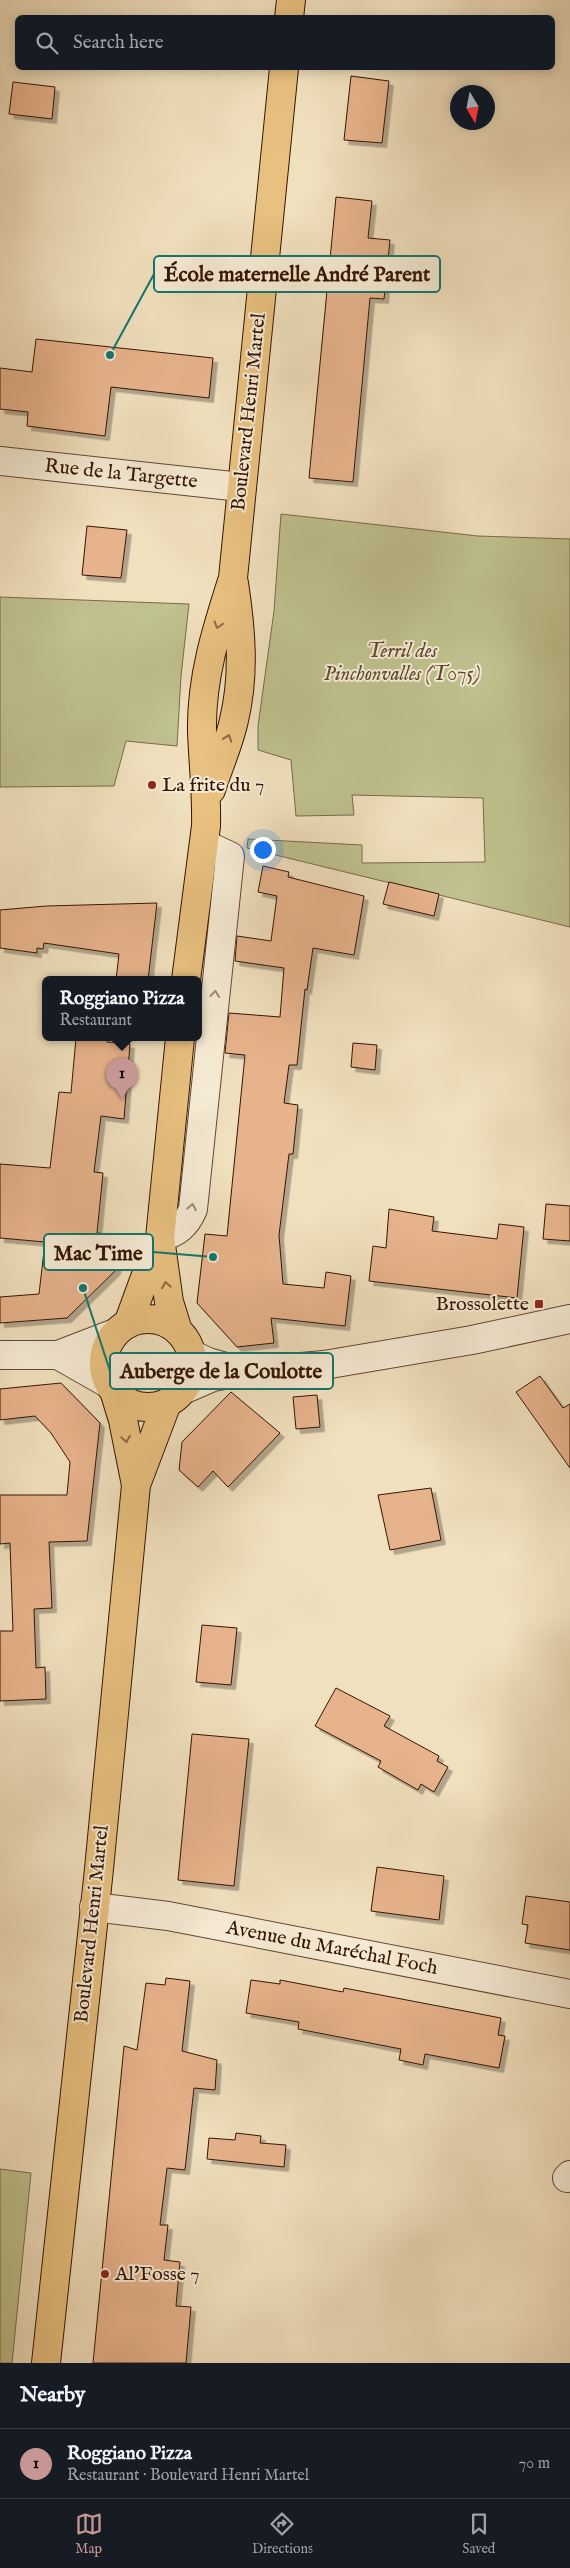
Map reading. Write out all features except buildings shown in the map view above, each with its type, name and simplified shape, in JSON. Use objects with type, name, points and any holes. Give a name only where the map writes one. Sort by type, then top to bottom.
[{"type":"main road","points":[[289,15],[291,0]]},
{"type":"main road","name":"Boulevard Henri Martel","points":[[187,976],[204,844],[207,801],[202,729],[206,671],[216,630],[233,578],[284,70]]},
{"type":"main road","name":"Boulevard Henri Martel","points":[[207,801],[234,722],[242,673],[240,623],[233,578]]},
{"type":"main road","points":[[160,1238],[121,1328],[105,1348],[103,1367],[112,1389],[138,1406],[153,1407],[175,1396],[191,1373],[191,1354],[186,1341],[178,1330],[169,1302],[160,1238],[180,1041]]},
{"type":"main road","points":[[121,1328],[145,1318],[163,1321],[178,1330]]},
{"type":"main road","name":"Boulevard Henri Martel","points":[[46,2363],[136,1484],[124,1420],[112,1389]]},
{"type":"main road","name":"Boulevard Henri Martel","points":[[136,1484],[175,1396]]},
{"type":"street","name":"Rue de la Targette","points":[[0,461],[241,487]]},
{"type":"street","points":[[160,1238],[176,1232],[188,1222],[194,1209],[230,856],[204,844]]},
{"type":"street","points":[[175,1396],[213,1377],[243,1372],[324,1365],[472,1340],[570,1319]]},
{"type":"street","points":[[0,1355],[58,1355],[121,1328]]},
{"type":"street","points":[[191,1354],[208,1362],[243,1372]]},
{"type":"street","points":[[58,1355],[112,1389]]},
{"type":"street","name":"Avenue du Maréchal Foch","points":[[94,1907],[168,1916],[570,1994]]},
{"type":"green space","name":"Terril des Pinchonvalles (T075)","points":[[281,514],[478,536],[570,539],[570,927],[247,848],[248,839],[362,845],[362,863],[485,862],[483,798],[352,795],[354,815],[296,816],[291,760],[258,750],[258,726],[274,611]]},
{"type":"green space","points":[[0,597],[189,604],[181,676],[177,746],[126,741],[114,786],[0,787]]},
{"type":"green space","points":[[0,2169],[31,2173],[12,2363],[0,2363]]},
{"type":"place","name":"École maternelle André Parent","points":[[110,355]]},
{"type":"place","name":"La frite du 7","points":[[152,785]]},
{"type":"place","name":"Roggiano Pizza","points":[[122,1099]]},
{"type":"place","name":"Mac Time","points":[[213,1257]]},
{"type":"place","name":"Auberge de la Coulotte","points":[[83,1288]]},
{"type":"place","name":"Brossolette","points":[[539,1304]]},
{"type":"place","name":"Al'Fosse 7","points":[[105,2274]]}]
